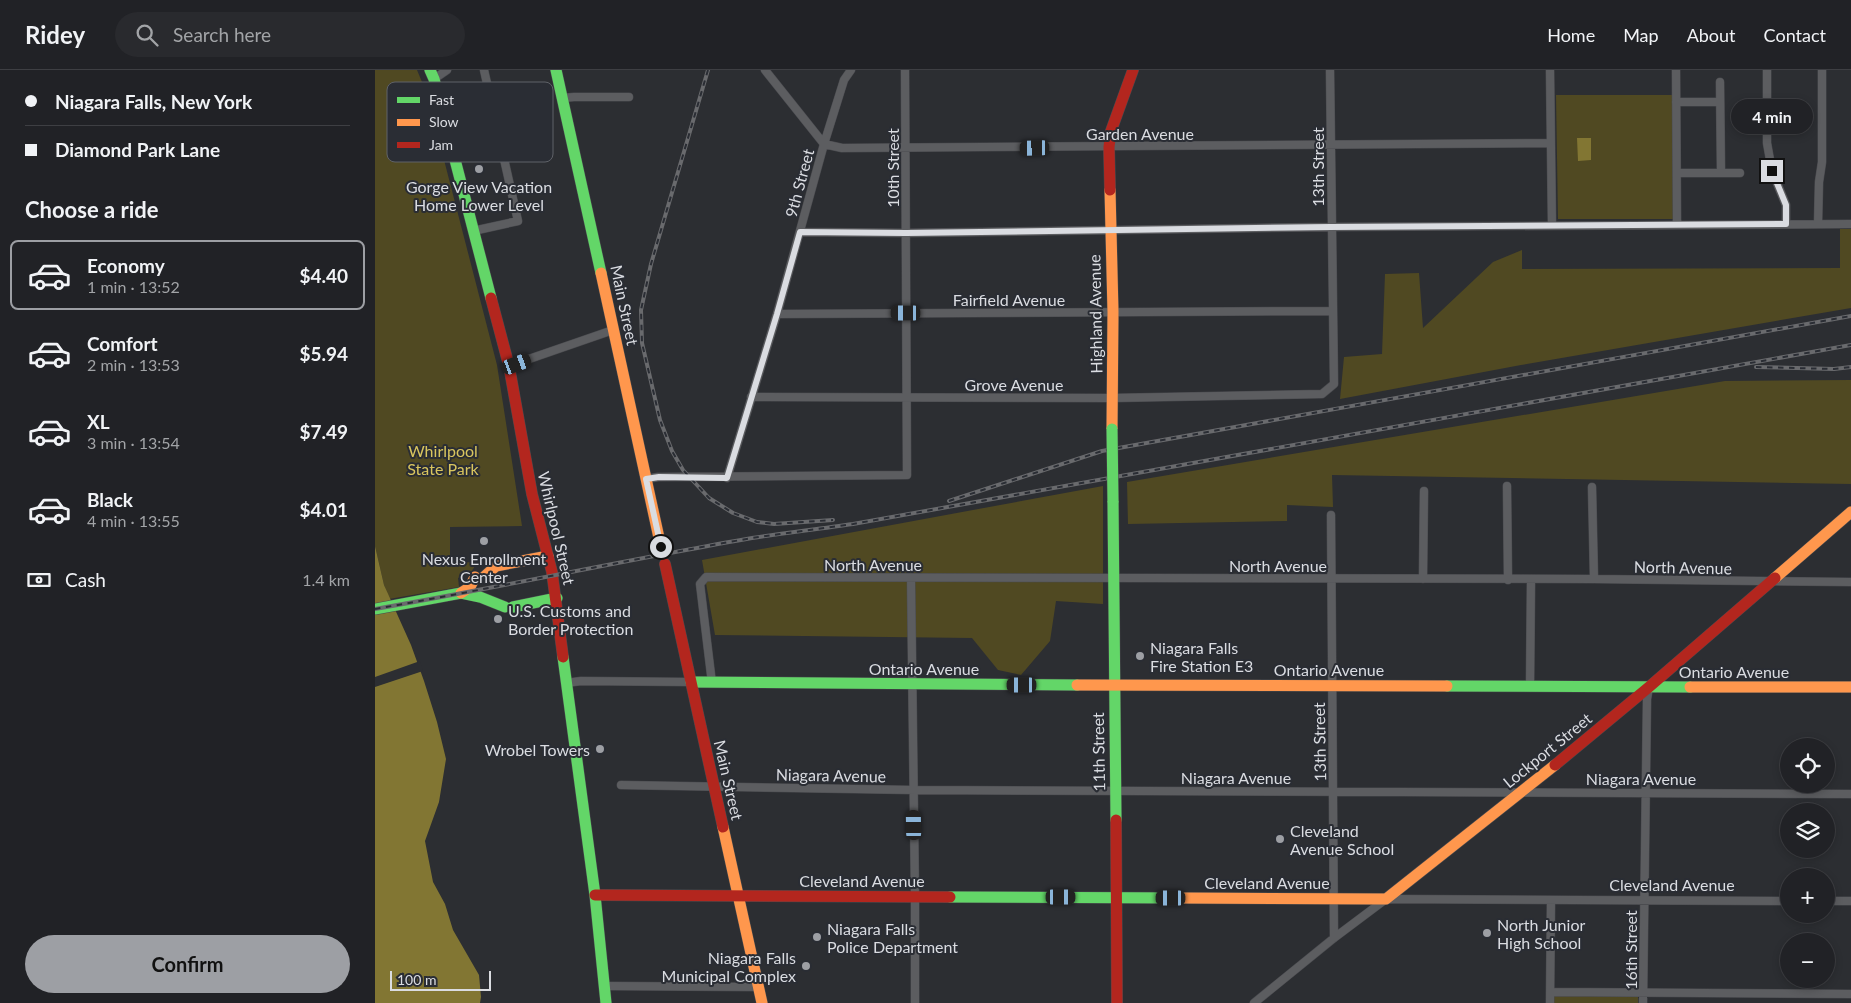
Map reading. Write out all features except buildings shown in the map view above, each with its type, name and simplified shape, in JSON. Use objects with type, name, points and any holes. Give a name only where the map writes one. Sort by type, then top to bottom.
[{"type":"main road","name":"Main Street","points":[[556,70],[661,547]]},
{"type":"main road","name":"Highland Avenue","points":[[1113,502],[1113,312],[1109,147],[1111,131],[1133,70]]},
{"type":"main road","name":"Whirlpool Street","points":[[455,162],[509,366],[532,494],[557,598],[566,683],[595,894],[605,986],[605,1003]]},
{"type":"main road","name":"11th Street","points":[[1113,502],[1117,1003]]},
{"type":"main road","name":"Lockport Street","points":[[1386,899],[1522,792],[1649,687],[1769,581],[1851,512]]},
{"type":"main road","points":[[375,609],[461,593],[469,589],[480,577],[501,565],[548,556]]},
{"type":"main road","name":"Main Street","points":[[665,564],[762,1003]]},
{"type":"main road","points":[[461,593],[509,607],[557,598]]},
{"type":"main road","name":"Ontario Avenue","points":[[691,682],[913,685],[1851,687]]},
{"type":"main road","name":"Cleveland Avenue","points":[[595,894],[1386,899]]},
{"type":"street","points":[[432,74],[447,70]]},
{"type":"street","points":[[765,70],[823,144]]},
{"type":"street","name":"9th Street","points":[[727,478],[777,314],[823,144],[844,80],[851,70]]},
{"type":"street","name":"10th Street","points":[[727,478],[907,475],[905,70]]},
{"type":"street","name":"13th Street","points":[[1330,70],[1334,384]]},
{"type":"street","points":[[1550,70],[1552,226]]},
{"type":"street","points":[[1676,70],[1677,225]]},
{"type":"street","points":[[1767,70],[1767,143],[1772,171],[1786,205],[1786,224]]},
{"type":"street","points":[[1819,224],[1819,191],[1822,162],[1822,70]]},
{"type":"street","points":[[1720,82],[1721,173]]},
{"type":"street","points":[[562,98],[574,96],[629,97]]},
{"type":"street","points":[[1676,102],[1720,102]]},
{"type":"street","name":"Garden Avenue","points":[[823,144],[842,148],[905,149],[1551,143]]},
{"type":"street","points":[[473,231],[518,221],[505,162]]},
{"type":"street","points":[[1677,173],[1740,173]]},
{"type":"street","points":[[800,232],[906,233],[1331,227],[1851,224]]},
{"type":"street","name":"Fairfield Avenue","points":[[777,314],[1332,311]]},
{"type":"street","points":[[509,366],[613,330]]},
{"type":"street","name":"Grove Avenue","points":[[751,397],[1112,398],[1322,394],[1334,384]]},
{"type":"street","points":[[646,479],[659,477],[727,478]]},
{"type":"street","points":[[1507,486],[1508,580]]},
{"type":"street","points":[[1592,487],[1594,579]]},
{"type":"street","points":[[1423,580],[1424,491]]},
{"type":"street","name":"13th Street","points":[[1331,515],[1334,938]]},
{"type":"street","name":"North Avenue","points":[[712,682],[700,584],[706,577],[1594,579],[1851,582]]},
{"type":"street","points":[[911,578],[915,1003]]},
{"type":"street","points":[[1530,687],[1531,580]]},
{"type":"street","name":"Ontario Avenue","points":[[566,683],[581,681],[691,682]]},
{"type":"street","name":"16th Street","points":[[1643,1003],[1645,792],[1647,700],[1649,687]]},
{"type":"street","name":"Niagara Avenue","points":[[621,786],[914,790],[1851,794]]},
{"type":"street","name":"Cleveland Avenue","points":[[1386,899],[1780,901]]},
{"type":"street","name":"Lockport Street","points":[[1254,1003],[1334,938],[1386,899]]},
{"type":"street","points":[[1550,1003],[1551,900]]},
{"type":"street","points":[[1835,901],[1851,901]]},
{"type":"street","points":[[605,986],[759,987]]},
{"type":"street","points":[[1550,992],[1851,994]]},
{"type":"green space","name":"Whirlpool State Park","points":[[375,70],[417,70],[422,82],[387,82],[387,162],[445,162],[497,365],[522,526],[450,527],[450,563],[476,562],[470,573],[458,578],[459,587],[389,599],[375,546]]},
{"type":"green space","points":[[1556,95],[1673,95],[1674,219],[1558,219]]},
{"type":"green space","points":[[1840,229],[1851,229],[1851,308],[1521,365],[1340,399],[1344,357],[1382,354],[1385,274],[1419,273],[1423,328],[1493,262],[1522,250],[1522,269],[1840,268]]},
{"type":"green space","points":[[1851,380],[1851,484],[1332,475],[1333,507],[1287,505],[1287,521],[1128,524],[1127,482],[1725,381]]},
{"type":"green space","points":[[1103,486],[1103,604],[1056,601],[1050,641],[1021,675],[998,670],[972,638],[715,635],[702,560]]},
{"type":"green space","points":[[1554,994],[1638,994],[1638,1003],[1554,1003]]},
{"type":"shaded area","points":[[1577,138],[1591,138],[1591,160],[1578,161]]},
{"type":"shaded area","points":[[375,546],[384,585],[411,645],[424,681],[446,759],[439,802],[425,841],[433,882],[445,904],[453,930],[479,975],[480,1003],[375,1003]]},
{"type":"pier","points":[[420,661],[423,671],[375,687],[375,677]]},
{"type":"railway","points":[[708,70],[651,264],[641,310],[642,343],[660,420],[672,451],[683,470],[709,498],[733,513],[757,522],[774,524],[833,520]]},
{"type":"railway","points":[[949,501],[1102,451],[1851,316]]},
{"type":"railway","points":[[375,609],[752,538],[853,524],[1851,345]]},
{"type":"railway","points":[[1756,367],[1834,369],[1851,367]]},
{"type":"traffic: fast","points":[[430,70],[435,82]]},
{"type":"traffic: fast","points":[[556,70],[601,273]]},
{"type":"traffic: fast","points":[[456,162],[491,298]]},
{"type":"traffic: fast","points":[[1112,429],[1113,501]]},
{"type":"traffic: fast","points":[[1113,501],[1116,820]]},
{"type":"traffic: fast","points":[[375,609],[461,593],[480,597],[505,607]]},
{"type":"traffic: fast","points":[[513,607],[557,598]]},
{"type":"traffic: fast","points":[[563,657],[595,895],[606,1003]]},
{"type":"traffic: fast","points":[[691,682],[1077,685]]},
{"type":"traffic: fast","points":[[1447,686],[1690,687]]},
{"type":"traffic: fast","points":[[950,897],[1182,898]]},
{"type":"traffic: slow","points":[[1110,190],[1113,312],[1112,429]]},
{"type":"traffic: slow","points":[[601,273],[661,547]]},
{"type":"traffic: slow","points":[[1775,578],[1851,512]]},
{"type":"traffic: slow","points":[[484,577],[496,566],[548,556]]},
{"type":"traffic: slow","points":[[461,593],[470,587],[475,577]]},
{"type":"traffic: slow","points":[[1077,685],[1447,686]]},
{"type":"traffic: slow","points":[[1690,687],[1851,687]]},
{"type":"traffic: slow","points":[[1182,898],[1386,899],[1555,765]]},
{"type":"traffic: slow","points":[[723,827],[762,1003]]},
{"type":"traffic: jam","points":[[1110,190],[1109,147],[1111,131],[1133,70]]},
{"type":"traffic: jam","points":[[491,298],[509,366],[532,494],[552,572],[563,657]]},
{"type":"traffic: jam","points":[[665,564],[723,827]]},
{"type":"traffic: jam","points":[[1555,765],[1775,578]]},
{"type":"traffic: jam","points":[[1116,820],[1117,1003]]},
{"type":"traffic: jam","points":[[595,895],[950,897]]},
{"type":"place","name":"Gorge View Vacation Home Lower Level","points":[[479,169]]},
{"type":"place","name":"Nexus Enrollment Center","points":[[484,541]]},
{"type":"place","name":"U.S. Customs and Border Protection","points":[[498,619]]},
{"type":"place","name":"Niagara Falls Fire Station E3","points":[[1140,656]]},
{"type":"place","name":"Wrobel Towers","points":[[600,749]]},
{"type":"place","name":"Cleveland Avenue School","points":[[1280,839]]},
{"type":"place","name":"North Junior High School","points":[[1487,933]]},
{"type":"place","name":"Niagara Falls Police Department","points":[[817,937]]},
{"type":"place","name":"Niagara Falls Municipal Complex","points":[[806,966]]},
{"type":"route","points":[[661,547],[646,479],[659,477],[727,478],[800,232],[906,233],[1331,227],[1786,224],[1786,205],[1772,171]]}]
